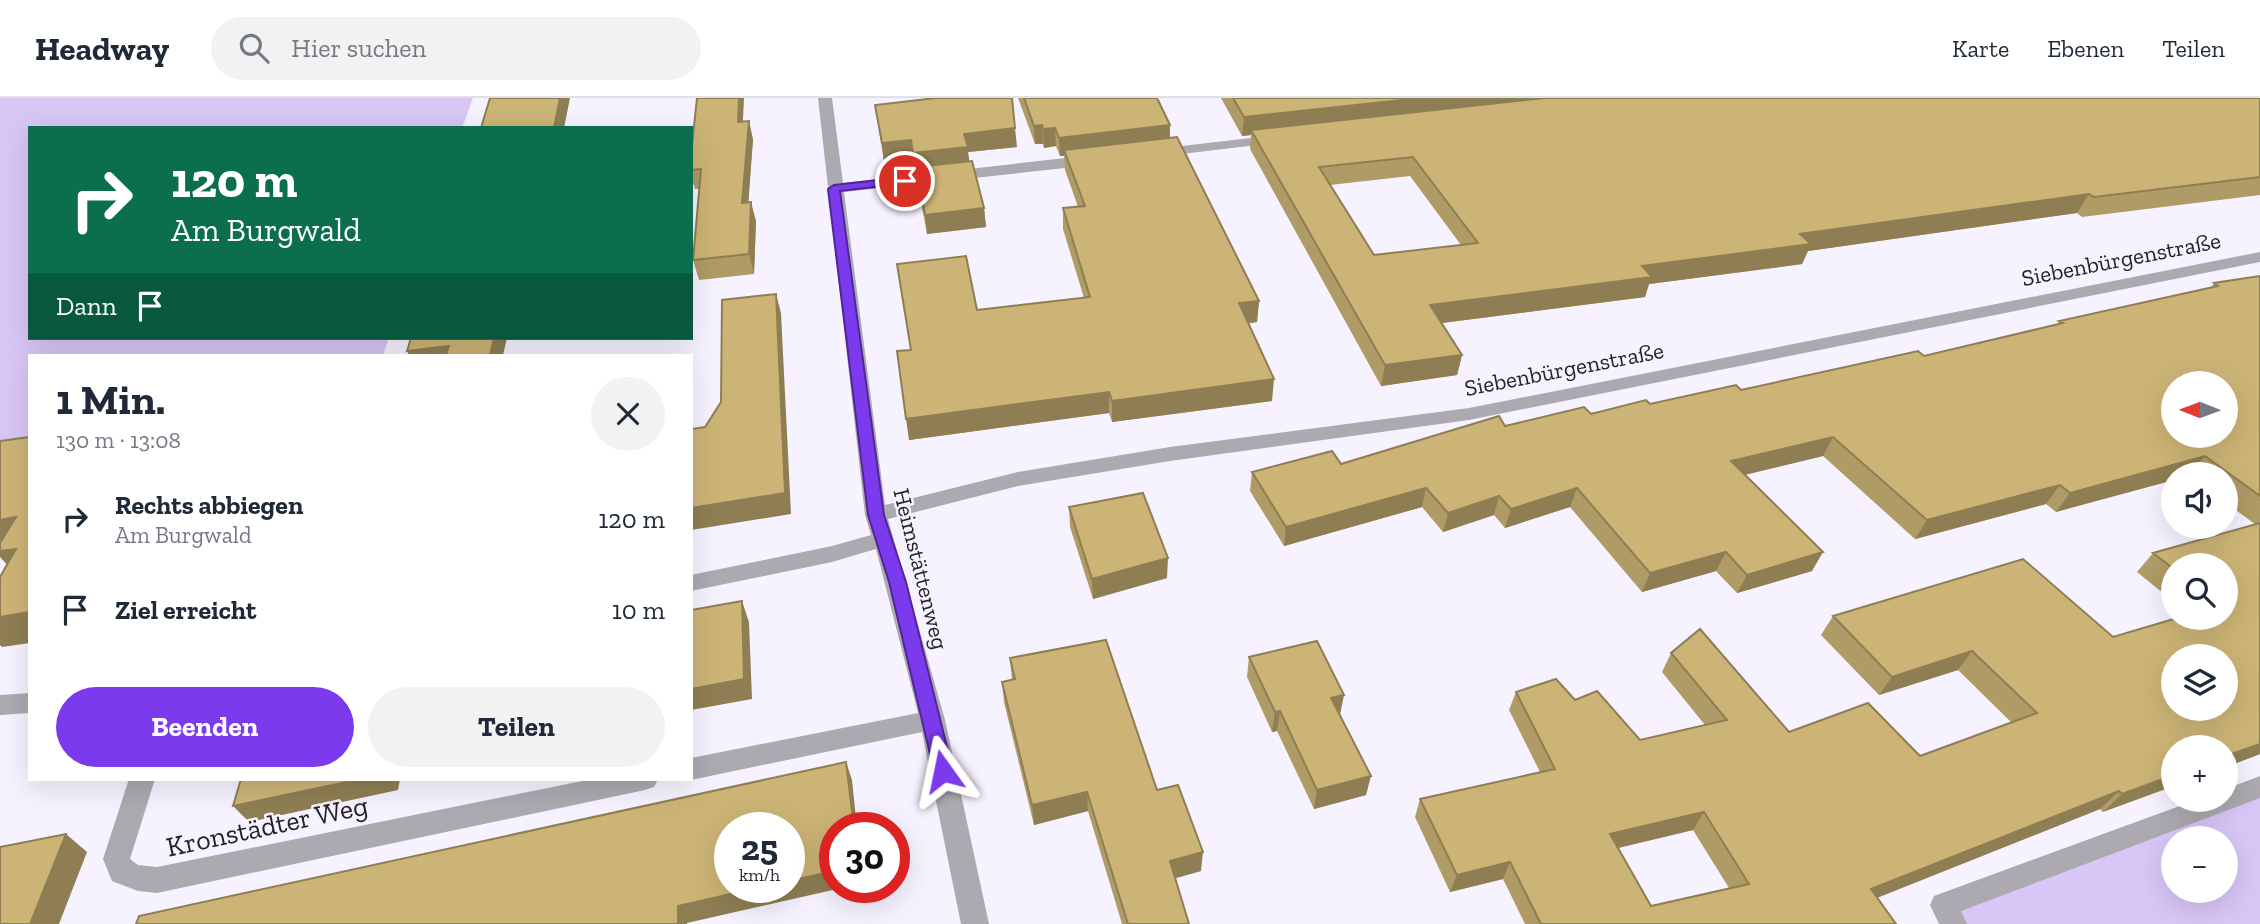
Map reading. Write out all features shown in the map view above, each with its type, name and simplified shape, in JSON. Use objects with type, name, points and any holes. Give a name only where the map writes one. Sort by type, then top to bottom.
[{"type":"street","name":"Heimstättenweg","points":[[825,98],[834,189],[876,515],[933,720],[975,924]]},
{"type":"street","points":[[1139,155],[1289,138]]},
{"type":"street","points":[[834,189],[1111,158]]},
{"type":"street","name":"Siebenbürgenstraße","points":[[876,515],[1018,479],[1170,454],[1469,414],[2260,257]]},
{"type":"street","points":[[693,583],[832,554],[884,539]]},
{"type":"street","points":[[0,705],[28,703]]},
{"type":"street","points":[[693,769],[933,720]]},
{"type":"street","name":"Kronstädter Weg","points":[[141,781],[116,859],[122,872],[138,878],[157,880],[635,781]]},
{"type":"street","points":[[2238,795],[2260,787]]},
{"type":"street","points":[[1953,924],[1944,905],[2194,812]]},
{"type":"shaded area","points":[[0,98],[473,98],[463,126],[28,126],[28,340],[388,340],[383,354],[28,354],[28,443],[0,448]]},
{"type":"shaded area","points":[[2260,787],[2260,924],[1953,924],[1944,905],[2193,812],[2238,812],[2238,795]]},
{"type":"building","points":[[490,98],[560,98],[554,126],[482,126]]},
{"type":"building","points":[[697,98],[739,98],[738,122],[749,121],[742,203],[751,202],[749,254],[693,260],[701,169],[693,170]]},
{"type":"building","points":[[936,98],[1012,98],[1015,128],[964,134],[968,147],[913,153],[911,140],[882,143],[875,105]]},
{"type":"building","points":[[1024,98],[1157,98],[1170,125],[1059,138],[1055,128],[1043,129],[1042,125],[1034,126]]},
{"type":"building","points":[[1233,98],[1421,98],[1244,117]]},
{"type":"building","points":[[1545,98],[2260,98],[2260,177],[2094,197],[2089,194],[1800,234],[1811,244],[1642,266],[1652,277],[1430,305],[1462,355],[1385,365],[1251,130]],"holes":[[[1413,157],[1478,243],[1374,255],[1319,167]]]},
{"type":"building","points":[[1177,137],[1259,301],[1239,303],[1274,379],[1112,401],[1109,392],[906,419],[897,351],[911,350],[897,264],[966,256],[977,310],[1090,297],[1063,208],[1085,206],[1064,150]]},
{"type":"building","points":[[972,161],[984,208],[925,215],[916,167]]},
{"type":"building","points":[[2260,276],[2260,496],[2238,480],[2238,462],[2213,462],[2205,456],[2183,462],[2161,462],[2161,468],[2070,493],[2060,485],[1927,520],[1833,437],[1731,461],[1823,552],[1747,575],[1726,552],[1650,573],[1577,488],[1511,509],[1499,496],[1448,513],[1426,488],[1286,527],[1252,472],[1332,451],[1341,464],[1499,416],[1505,426],[1584,407],[1591,414],[1646,400],[1650,404],[1736,385],[1741,390],[1918,351],[1924,356],[2063,323],[2059,321],[2218,286],[2214,283]]},
{"type":"building","points":[[776,294],[785,493],[693,508],[693,429],[705,427],[721,402],[722,300]]},
{"type":"building","points":[[410,340],[494,340],[490,354],[446,354],[449,346],[407,351]]},
{"type":"building","points":[[28,437],[28,612],[0,617],[0,577],[16,549],[0,551],[0,543],[16,517],[0,520],[0,441]]},
{"type":"building","points":[[1143,493],[1168,558],[1092,579],[1069,507]]},
{"type":"building","points":[[2260,523],[2260,744],[2238,752],[2238,735],[2161,735],[2161,780],[2122,794],[2119,791],[1871,889],[1896,924],[1541,924],[1510,862],[1457,875],[1420,799],[1555,769],[1516,692],[1556,679],[1575,700],[1597,691],[1640,740],[1727,720],[1671,653],[1700,629],[1789,732],[1868,703],[1920,756],[2037,713],[1972,651],[1892,677],[1833,616],[2023,559],[2113,637],[2161,623],[2161,630],[2238,630],[2238,553],[2161,553],[2161,559],[2153,553],[2203,539],[2238,539],[2238,529]],"holes":[[[1704,812],[1749,884],[1651,906],[1610,834]]]},
{"type":"building","points":[[742,601],[744,679],[693,689],[693,610]]},
{"type":"building","points":[[1106,640],[1157,790],[1178,785],[1203,852],[1170,861],[1189,924],[1128,924],[1087,792],[1032,805],[1002,682],[1015,679],[1010,658]]},
{"type":"building","points":[[1317,641],[1344,695],[1331,698],[1371,776],[1317,790],[1280,711],[1275,712],[1249,657]]},
{"type":"building","points":[[846,762],[852,812],[819,812],[819,874],[805,878],[805,812],[714,812],[714,898],[678,906],[678,924],[136,924],[139,916]]},
{"type":"building","points":[[240,781],[352,781],[233,806]]},
{"type":"building","points":[[66,834],[30,924],[0,924],[0,847]]},
{"type":"route","points":[[905,181],[834,189],[876,515],[897,582],[933,720],[943,771]]}]
